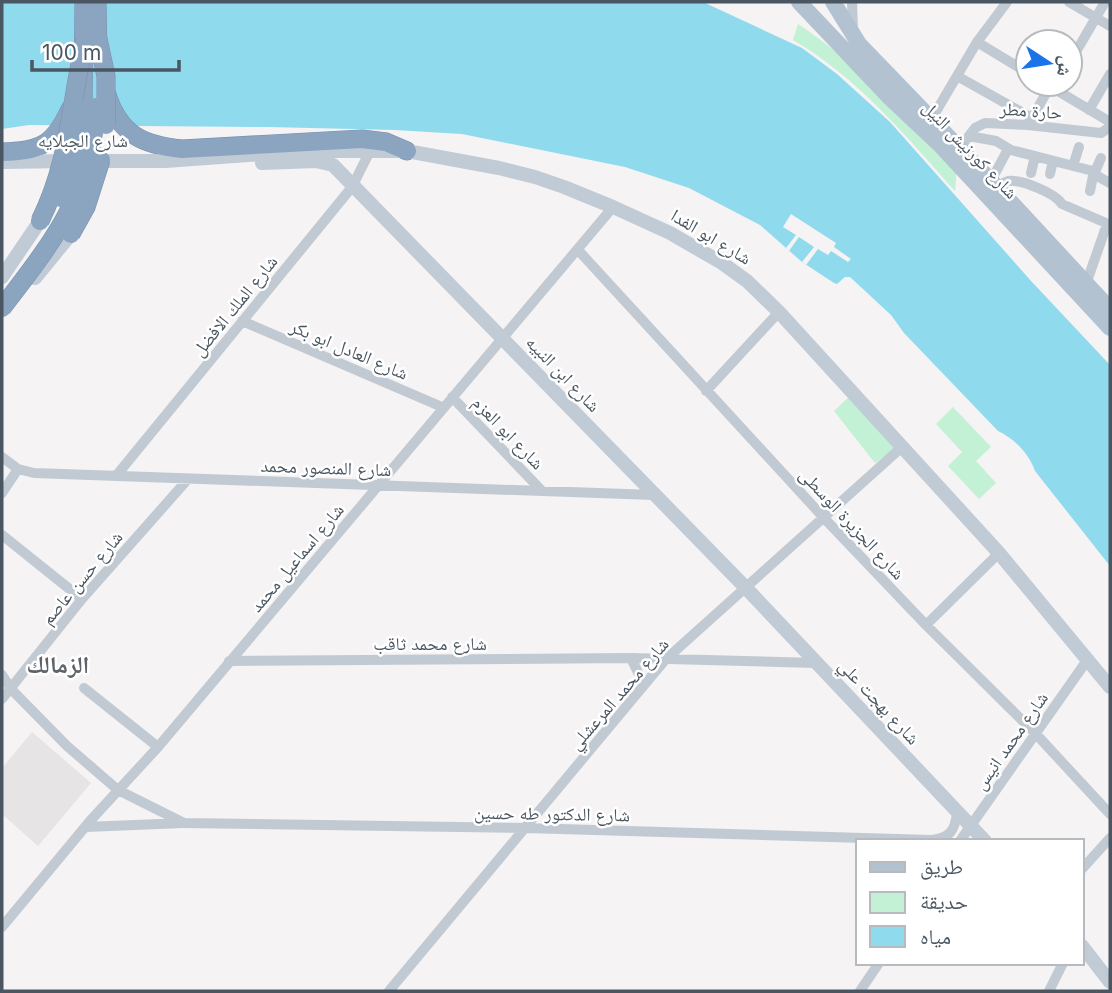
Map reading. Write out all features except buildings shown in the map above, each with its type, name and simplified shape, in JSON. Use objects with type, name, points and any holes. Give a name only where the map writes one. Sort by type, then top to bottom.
[{"type":"highway","points":[[2,308],[64,223],[86,173],[95,127],[92,40],[87,3]]},
{"type":"highway","points":[[79,230],[101,163],[104,140],[107,95],[103,58],[92,40]]},
{"type":"highway","points":[[40,221],[60,174],[75,99],[92,40]]},
{"type":"highway","points":[[2,292],[41,241],[60,206],[71,178],[81,130],[92,40]]},
{"type":"highway","points":[[107,95],[116,117],[131,134],[158,146],[182,149],[362,139],[386,142],[407,151]]},
{"type":"highway","points":[[2,152],[28,151],[54,137],[75,99]]},
{"type":"main road","name":"شارع كورنيش النيل","points":[[799,2],[890,98],[940,146],[1110,328]]},
{"type":"main road","name":"شارع كورنيش النيل","points":[[833,2],[853,35],[897,86],[931,120],[964,143],[994,184],[1086,284],[1109,303]]},
{"type":"street","points":[[852,2],[853,35]]},
{"type":"street","points":[[931,120],[977,43],[1007,2]]},
{"type":"street","points":[[1069,2],[1110,26]]},
{"type":"street","points":[[1084,38],[1105,2]]},
{"type":"street","points":[[977,43],[1014,65]]},
{"type":"street","points":[[1089,110],[1110,74]]},
{"type":"street","points":[[957,76],[1030,121],[1044,98]]},
{"type":"street","points":[[1070,98],[1110,125]]},
{"type":"street","name":"حارة مطر","points":[[964,143],[981,124],[1030,121],[1101,133],[1110,125]]},
{"type":"street","points":[[964,143],[996,141],[1008,149],[1095,172],[1098,177],[1110,183]]},
{"type":"street","points":[[1073,166],[1079,147]]},
{"type":"street","points":[[994,184],[1008,149]]},
{"type":"street","name":"شارع ابو الفدا","points":[[164,164],[306,151],[407,151],[535,177],[613,206],[710,256],[747,281],[779,312],[999,553],[1110,687]]},
{"type":"street","name":"شارع الملك الافضل","points":[[116,476],[352,187],[370,151]]},
{"type":"street","points":[[1031,173],[1035,156]]},
{"type":"street","points":[[1090,191],[1101,158]]},
{"type":"street","points":[[164,164],[316,161],[332,165],[352,187]]},
{"type":"street","points":[[1050,174],[1053,161]]},
{"type":"street","name":"شارع الجبلايه","points":[[2,164],[164,164]]},
{"type":"street","points":[[994,184],[1008,181],[1031,185],[1058,198],[1062,204],[1105,222],[1106,227],[1086,284]]},
{"type":"street","name":"شارع ابن النبيه","points":[[352,187],[746,588]]},
{"type":"street","name":"شارع اسماعيل محمد","points":[[2,927],[88,824],[158,747],[613,206]]},
{"type":"street","points":[[2,277],[40,221]]},
{"type":"street","points":[[2,321],[79,230]]},
{"type":"street","name":"شارع الجزيرة الوسطى","points":[[578,250],[824,518],[926,625],[1035,733],[1110,814]]},
{"type":"street","points":[[706,391],[779,312]]},
{"type":"street","name":"شارع العادل ابو بكر","points":[[242,321],[442,407]]},
{"type":"street","name":"شارع ابو العزم","points":[[452,397],[542,491]]},
{"type":"street","name":"شارع محمد المرعشلي","points":[[389,991],[665,660],[902,447]]},
{"type":"street","name":"شارع المنصور محمد","points":[[2,457],[18,468],[34,473],[654,495]]},
{"type":"street","points":[[2,493],[18,468]]},
{"type":"street","name":"شارع حسن عاصم","points":[[2,699],[82,599],[188,479]]},
{"type":"street","points":[[2,535],[82,599]]},
{"type":"street","points":[[926,625],[999,553]]},
{"type":"street","name":"شارع بهجت علي","points":[[746,588],[983,839]]},
{"type":"street","points":[[631,658],[645,685]]},
{"type":"street","name":"شارع محمد ثاقب","points":[[229,661],[631,658],[816,663]]},
{"type":"street","name":"شارع محمد انيس","points":[[961,839],[1088,659]]},
{"type":"street","name":"شارع الدكتور طه حسين","points":[[2,675],[11,689],[67,746],[118,790],[184,822]]},
{"type":"street","points":[[84,688],[158,747]]},
{"type":"street","name":"شارع الدكتور طه حسين","points":[[942,839],[950,834],[955,826],[957,813]]},
{"type":"street","name":"شارع الدكتور طه حسين","points":[[88,824],[184,822],[526,828],[887,839]]},
{"type":"street","points":[[1084,867],[1110,838]]},
{"type":"street","points":[[1084,948],[1108,975]]},
{"type":"street","points":[[860,991],[878,965]]},
{"type":"street","points":[[1049,991],[1062,965]]},
{"type":"shaded area","points":[[32,732],[91,783],[38,846],[2,814],[2,768]]},
{"type":"green space","points":[[798,24],[861,73],[957,167],[955,191],[880,109],[838,71],[793,40]]},
{"type":"green space","points":[[850,396],[898,447],[875,463],[834,411]]},
{"type":"green space","points":[[953,407],[991,447],[976,461],[996,483],[979,499],[948,466],[962,452],[936,424]]},
{"type":"water","points":[[2,2],[703,2],[802,48],[837,74],[890,122],[1032,282],[1110,365],[1110,566],[1035,471],[1021,448],[998,431],[904,333],[891,315],[850,277],[834,283],[802,262],[760,225],[689,188],[625,167],[462,134],[269,127],[29,125],[2,129]]},
{"type":"pier","points":[[791,214],[836,243],[834,247],[851,259],[848,262],[831,251],[828,255],[818,249],[806,265],[802,262],[814,247],[799,237],[789,251],[786,248],[796,235],[783,227]]},
{"type":"district","name":"الزمالك","points":[[58,665]]}]
